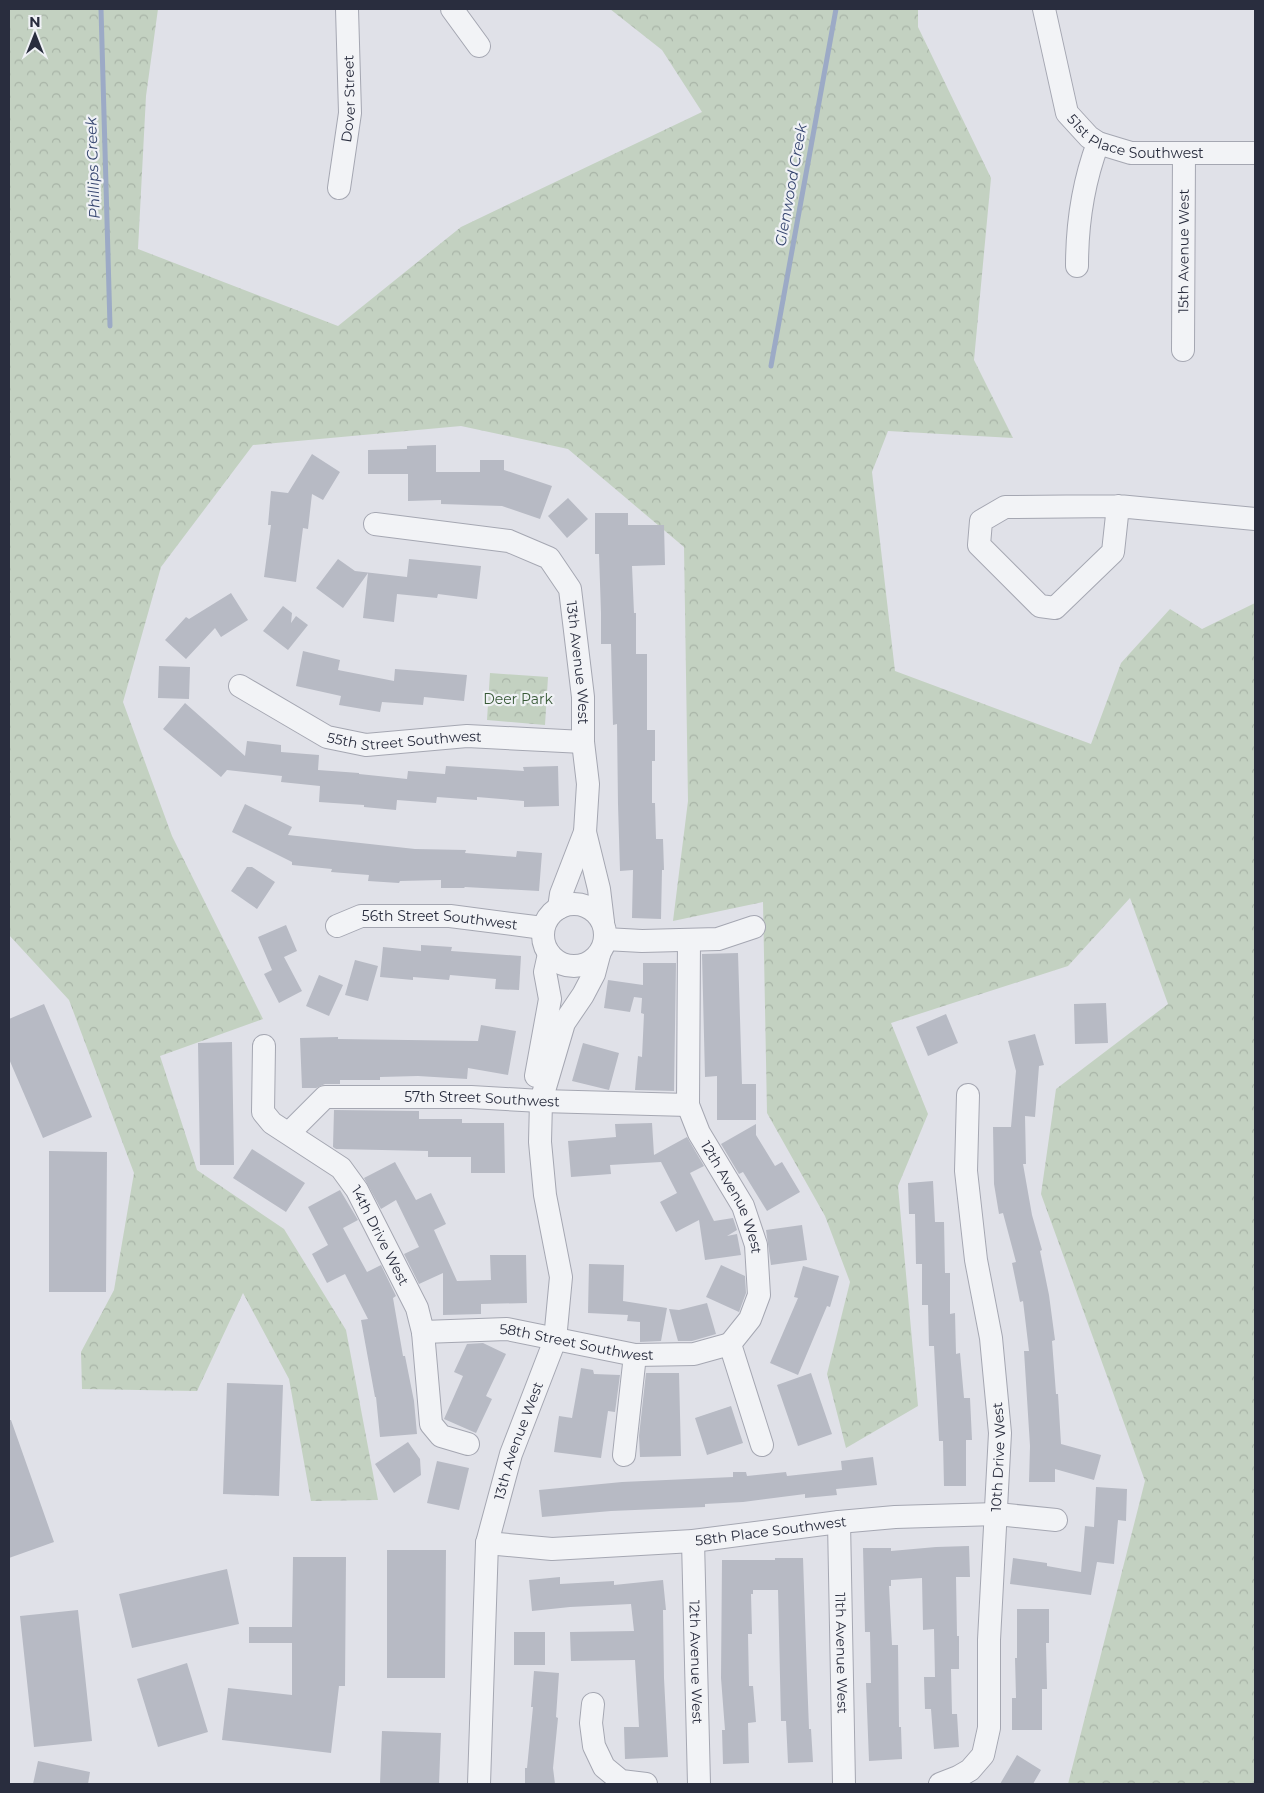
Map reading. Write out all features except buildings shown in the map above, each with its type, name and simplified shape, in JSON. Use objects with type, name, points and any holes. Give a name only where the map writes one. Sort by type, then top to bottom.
[{"type":"street","name":"Dover Street","points":[[339,188],[350,114],[347,9]]},
{"type":"street","points":[[452,9],[479,46]]},
{"type":"street","name":"51st Place Southwest","points":[[1044,9],[1067,113],[1089,138],[1098,143],[1131,153],[1255,153]]},
{"type":"street","points":[[1077,266],[1078,223],[1081,198],[1089,165],[1098,143]]},
{"type":"street","name":"15th Avenue West","points":[[1183,350],[1184,153]]},
{"type":"street","points":[[1118,506],[1112,552],[1055,608],[1040,606],[979,545],[981,521],[1005,507],[1118,506],[1255,519]]},
{"type":"street","name":"13th Avenue West","points":[[375,524],[509,541],[549,558],[570,588],[582,696],[583,742],[588,784],[585,832],[599,889],[602,939],[594,974],[564,1023],[541,1102]]},
{"type":"street","name":"55th Street Southwest","points":[[240,686],[327,737],[366,744],[467,736],[583,742]]},
{"type":"street","name":"13th Avenue West","points":[[558,908],[561,894],[585,832]]},
{"type":"street","points":[[572,904],[586,906],[598,915],[602,939],[589,963],[574,967],[560,963],[549,954],[543,940],[544,928],[548,918],[558,908],[572,904]]},
{"type":"street","name":"56th Street Southwest","points":[[337,926],[361,916],[450,916],[544,928]]},
{"type":"street","points":[[602,939],[642,941],[718,939],[754,927]]},
{"type":"street","name":"12th Avenue West","points":[[689,940],[688,1106],[699,1134],[743,1206],[756,1245],[759,1294],[750,1319],[730,1344]]},
{"type":"street","name":"13th Avenue West","points":[[479,1784],[487,1543],[511,1454],[555,1340],[561,1278],[545,1195],[540,1142],[541,1102],[536,1077],[550,999],[545,972],[549,954]]},
{"type":"street","name":"14th Drive West","points":[[264,1046],[263,1112],[272,1123],[342,1168],[357,1190],[417,1308],[423,1332],[431,1424],[441,1436],[468,1444]]},
{"type":"street","name":"10th Drive West","points":[[949,1781],[970,1770],[983,1755],[989,1728],[990,1640],[1000,1433],[991,1338],[976,1260],[966,1171],[968,1094]]},
{"type":"street","name":"57th Street Southwest","points":[[289,1133],[325,1097],[471,1097],[541,1102],[688,1106]]},
{"type":"street","name":"58th Street Southwest","points":[[423,1332],[507,1329],[635,1355],[694,1354],[730,1344]]},
{"type":"street","points":[[730,1344],[762,1445]]},
{"type":"street","points":[[624,1455],[635,1355]]},
{"type":"street","name":"58th Place Southwest","points":[[487,1543],[552,1549],[693,1541],[839,1522],[895,1517],[997,1514],[1056,1520]]},
{"type":"street","name":"11th Avenue West","points":[[839,1522],[844,1784]]},
{"type":"street","name":"12th Avenue West","points":[[693,1541],[699,1784]]},
{"type":"street","points":[[593,1704],[591,1723],[594,1746],[604,1767],[621,1781],[646,1784]]},
{"type":"green space","points":[[9,9],[158,9],[146,96],[138,249],[338,326],[461,227],[702,112],[662,50],[610,9],[918,9],[918,27],[991,178],[974,360],[1013,438],[888,431],[872,472],[895,671],[1091,744],[1121,663],[1170,609],[1202,629],[1255,603],[1255,1784],[1068,1784],[1145,1481],[1041,1194],[1056,1089],[1168,1004],[1130,898],[1068,966],[891,1023],[928,1114],[898,1186],[918,1406],[846,1448],[827,1374],[850,1282],[825,1216],[767,1113],[763,902],[673,921],[688,801],[684,547],[568,449],[461,426],[253,445],[161,567],[123,702],[172,836],[263,1019],[160,1056],[197,1170],[284,1229],[346,1330],[378,1500],[311,1501],[289,1379],[243,1293],[197,1391],[82,1389],[81,1352],[114,1290],[134,1173],[69,1000],[9,935]]},
{"type":"green space","name":"Deer Park","points":[[490,673],[548,677],[545,725],[487,720]]},
{"type":"waterway","name":"Phillips Creek","points":[[101,9],[110,326]]},
{"type":"waterway","name":"Glenwood Creek","points":[[771,366],[836,9]]}]
